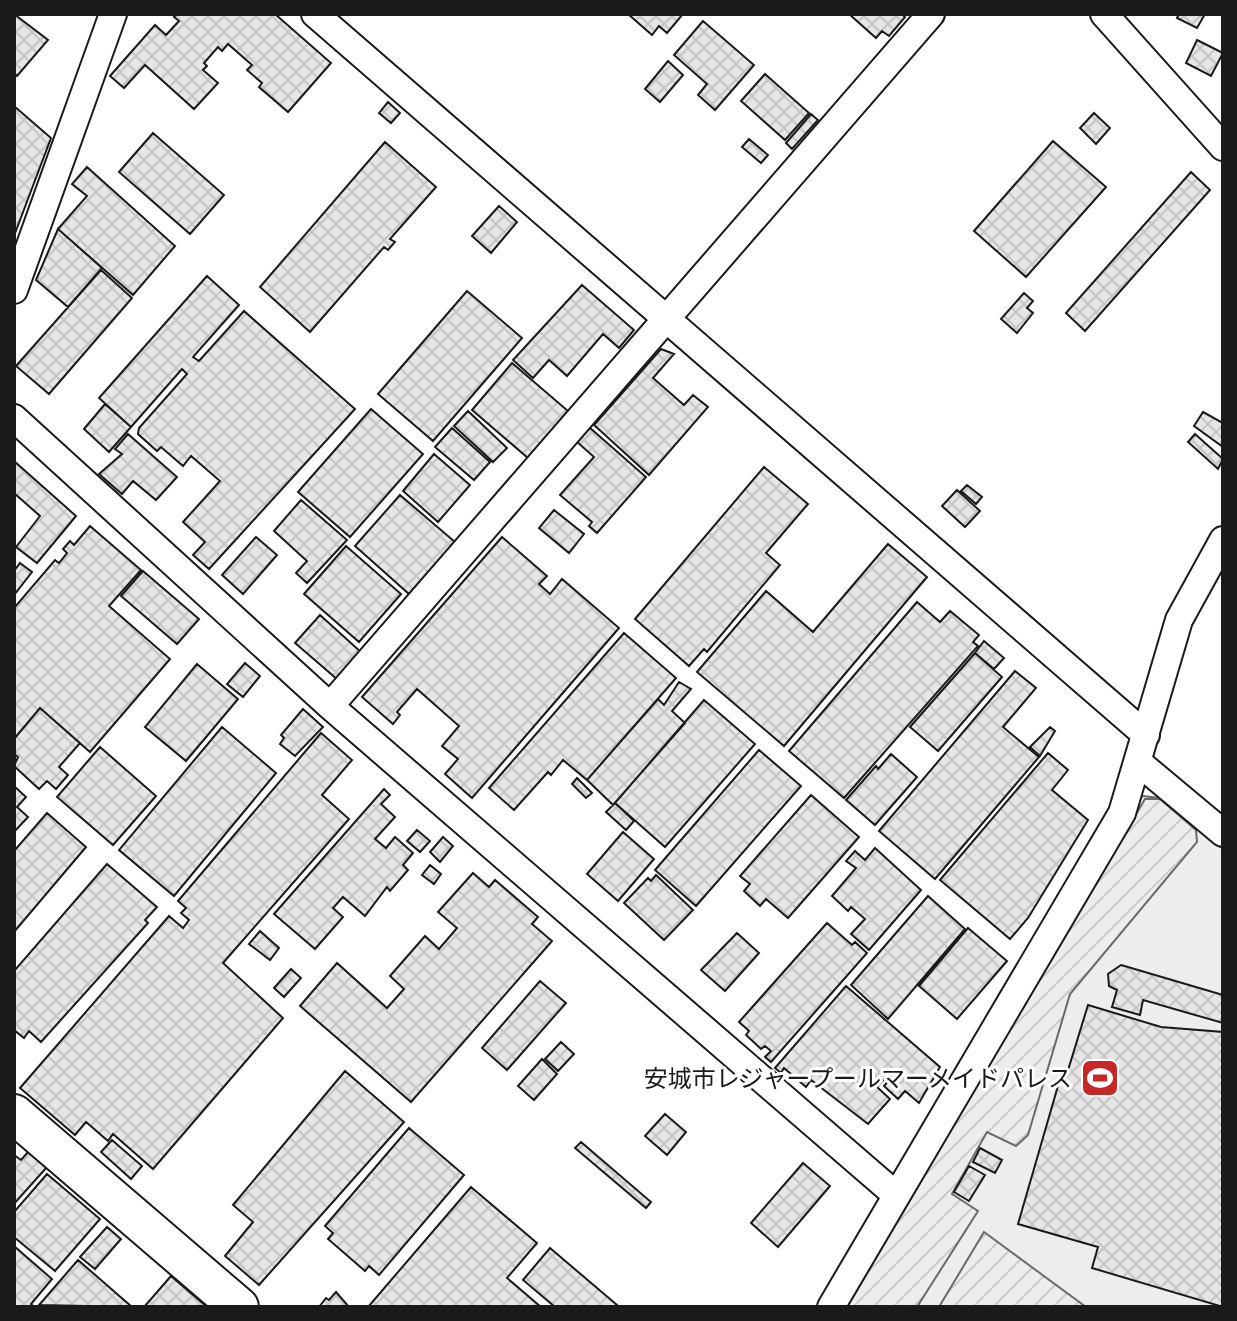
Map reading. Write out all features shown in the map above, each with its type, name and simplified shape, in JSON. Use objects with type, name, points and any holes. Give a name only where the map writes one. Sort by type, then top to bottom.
[{"type":"street","points":[[14,290],[113,14]]},
{"type":"street","points":[[315,14],[1146,735]]},
{"type":"street","points":[[330,706],[931,14]]},
{"type":"street","points":[[1104,14],[1223,147]]},
{"type":"street","points":[[14,418],[330,706],[896,1195]]},
{"type":"street","points":[[831,1307],[1122,813],[1179,620],[1223,540]]},
{"type":"street","points":[[1138,762],[1223,833]]},
{"type":"street","points":[[14,1114],[239,1307]]},
{"type":"shaded area","name":"安城市レジャープールマーメイドパレス","points":[[1142,796],[1161,798],[1223,849],[1223,1307],[843,1307]]},
{"type":"shaded area","points":[[1145,799],[1160,799],[1196,830],[1197,842],[1070,994],[1028,1135],[1016,1146],[987,1132],[952,1194],[978,1211],[917,1307],[847,1307]]},
{"type":"shaded area","points":[[984,1232],[1086,1307],[939,1307]]},
{"type":"building","points":[[14,14],[48,40],[17,76],[14,73]]},
{"type":"building","points":[[177,14],[275,14],[331,63],[288,112],[259,87],[262,83],[247,70],[252,65],[228,44],[222,51],[218,47],[204,63],[207,66],[203,70],[218,83],[194,109],[145,65],[124,88],[110,76],[155,25],[166,35],[179,21],[174,17]]},
{"type":"building","points":[[628,14],[683,14],[667,33],[659,26],[652,35]]},
{"type":"building","points":[[849,14],[902,14],[905,17],[889,36],[882,31],[876,38]]},
{"type":"building","points":[[1179,14],[1205,14],[1197,28],[1177,18]]},
{"type":"building","points":[[703,21],[754,65],[715,110],[698,95],[707,84],[674,55]]},
{"type":"building","points":[[1197,40],[1223,53],[1211,76],[1186,63]]},
{"type":"building","points":[[668,61],[683,75],[660,102],[645,89]]},
{"type":"building","points":[[765,74],[809,113],[785,140],[741,101]]},
{"type":"building","points":[[388,102],[400,113],[391,123],[379,113]]},
{"type":"building","points":[[14,106],[51,138],[14,236]]},
{"type":"building","points":[[1094,113],[1110,128],[1096,144],[1080,128]]},
{"type":"building","points":[[811,114],[818,120],[792,149],[786,143]]},
{"type":"building","points":[[153,133],[224,195],[190,234],[119,172]]},
{"type":"building","points":[[749,139],[768,155],[761,163],[742,147]]},
{"type":"building","points":[[1053,141],[1106,187],[1026,277],[974,231]]},
{"type":"building","points":[[385,142],[436,187],[390,239],[395,242],[388,250],[384,247],[310,332],[260,287]]},
{"type":"building","points":[[87,167],[175,246],[133,295],[58,229],[87,196],[72,184]]},
{"type":"building","points":[[1191,172],[1210,190],[1085,331],[1066,313]]},
{"type":"building","points":[[499,206],[517,222],[491,253],[472,236]]},
{"type":"building","points":[[58,229],[102,268],[68,307],[36,280]]},
{"type":"building","points":[[101,270],[132,298],[49,394],[16,366]]},
{"type":"building","points":[[207,276],[239,305],[193,357],[199,361],[244,311],[355,409],[209,569],[193,555],[205,542],[183,522],[220,481],[191,456],[183,466],[161,447],[157,451],[138,434],[139,428],[187,374],[182,369],[131,427],[99,398]]},
{"type":"building","points":[[582,285],[634,330],[619,348],[603,334],[567,376],[549,360],[533,378],[513,360]]},
{"type":"building","points":[[467,291],[522,338],[433,441],[378,394]]},
{"type":"building","points":[[1024,293],[1033,301],[1027,308],[1033,313],[1017,333],[1001,319]]},
{"type":"building","points":[[661,349],[674,354],[653,378],[684,405],[693,395],[708,407],[649,475],[594,425]]},
{"type":"building","points":[[512,363],[568,411],[528,458],[472,410]]},
{"type":"building","points":[[105,404],[131,427],[109,452],[84,429]]},
{"type":"building","points":[[371,409],[423,454],[350,537],[298,492]]},
{"type":"building","points":[[468,411],[507,448],[493,462],[454,426]]},
{"type":"building","points":[[1203,412],[1223,423],[1223,447],[1194,426]]},
{"type":"building","points":[[589,427],[646,477],[597,533],[589,526],[592,522],[560,495],[594,457],[576,441]]},
{"type":"building","points":[[452,428],[490,462],[474,480],[435,447]]},
{"type":"building","points":[[128,434],[177,477],[156,500],[133,481],[122,494],[99,474],[122,454],[115,449]]},
{"type":"building","points":[[1195,434],[1223,459],[1218,469],[1188,442]]},
{"type":"building","points":[[434,454],[470,485],[438,522],[403,491]]},
{"type":"building","points":[[14,461],[76,516],[37,563],[16,547],[40,516],[14,493]]},
{"type":"building","points":[[764,467],[808,504],[766,553],[780,565],[707,652],[704,649],[689,666],[635,619]]},
{"type":"building","points":[[967,485],[982,497],[976,504],[961,491]]},
{"type":"building","points":[[957,490],[980,511],[965,527],[942,506]]},
{"type":"building","points":[[400,495],[455,542],[409,594],[355,546]]},
{"type":"building","points":[[301,500],[347,540],[307,583],[296,573],[307,561],[274,531]]},
{"type":"building","points":[[554,510],[584,534],[569,553],[539,528]]},
{"type":"building","points":[[90,526],[141,570],[109,606],[170,659],[90,752],[40,708],[14,739],[14,608],[55,560],[59,563],[67,553],[63,549],[70,541],[74,545]]},
{"type":"building","points":[[256,537],[277,555],[243,594],[222,575]]},
{"type":"building","points":[[502,537],[547,576],[539,584],[550,594],[562,579],[619,628],[472,798],[445,774],[458,759],[442,746],[459,726],[417,689],[397,712],[400,715],[393,724],[362,697]]},
{"type":"building","points":[[888,544],[927,577],[784,746],[697,672],[766,591],[813,632]]},
{"type":"building","points":[[346,546],[401,594],[359,642],[304,594]]},
{"type":"building","points":[[20,563],[32,572],[14,595],[14,571]]},
{"type":"building","points":[[143,571],[199,619],[177,644],[121,596]]},
{"type":"building","points":[[917,602],[940,622],[950,611],[979,635],[973,642],[978,646],[844,798],[789,751]]},
{"type":"building","points":[[320,615],[362,653],[338,680],[295,643]]},
{"type":"building","points":[[624,633],[676,678],[587,780],[563,760],[514,810],[489,788]]},
{"type":"building","points":[[984,641],[1004,658],[994,669],[975,653]]},
{"type":"building","points":[[975,653],[1002,677],[938,751],[910,727]]},
{"type":"building","points":[[245,663],[260,676],[243,697],[227,684]]},
{"type":"building","points":[[197,664],[238,699],[186,761],[145,727]]},
{"type":"building","points":[[1015,671],[1036,688],[1003,727],[1039,757],[935,879],[879,831]]},
{"type":"building","points":[[679,682],[691,689],[672,711],[685,723],[613,805],[587,780],[658,699],[664,705]]},
{"type":"building","points":[[704,700],[755,744],[665,847],[615,803]]},
{"type":"building","points":[[40,708],[80,743],[59,767],[68,775],[56,789],[47,781],[39,789],[14,766],[18,757],[14,754],[14,739]]},
{"type":"building","points":[[303,709],[323,727],[295,756],[280,744],[284,738],[281,735]]},
{"type":"building","points":[[222,727],[276,773],[174,896],[119,850]]},
{"type":"building","points":[[1050,727],[1055,731],[1040,756],[1030,747]]},
{"type":"building","points":[[321,733],[352,760],[322,795],[349,819],[223,963],[283,1018],[153,1169],[113,1134],[108,1141],[86,1122],[75,1135],[20,1088],[169,916],[183,928],[189,920],[181,913],[186,908],[178,901]]},
{"type":"building","points":[[100,747],[156,796],[113,845],[57,797]]},
{"type":"building","points":[[759,750],[801,786],[696,906],[655,870]]},
{"type":"building","points":[[1048,753],[1068,770],[1052,790],[1088,820],[1028,918],[1010,939],[940,880]]},
{"type":"building","points":[[891,754],[917,777],[875,825],[846,800]]},
{"type":"building","points":[[577,778],[592,793],[586,798],[572,784]]},
{"type":"building","points":[[14,786],[26,797],[17,807],[28,817],[14,832]]},
{"type":"building","points":[[384,789],[390,795],[381,804],[395,817],[375,839],[386,848],[395,837],[413,853],[403,865],[408,870],[390,891],[387,887],[365,916],[343,897],[333,908],[343,917],[315,949],[274,914]]},
{"type":"building","points":[[811,795],[859,837],[788,918],[766,899],[760,906],[744,891],[750,884],[740,876]]},
{"type":"building","points":[[615,803],[634,821],[626,830],[606,812]]},
{"type":"building","points":[[47,813],[86,847],[14,932],[14,851]]},
{"type":"building","points":[[417,830],[430,841],[420,852],[407,841]]},
{"type":"building","points":[[623,832],[654,859],[618,901],[587,874]]},
{"type":"building","points":[[443,837],[453,846],[440,862],[430,852]]},
{"type":"building","points":[[875,848],[921,890],[869,950],[851,934],[865,919],[851,907],[848,911],[832,896],[856,868],[846,861],[855,851],[865,860]]},
{"type":"building","points":[[107,864],[157,907],[145,920],[148,923],[41,1042],[29,1031],[24,1038],[14,1030],[14,971]]},
{"type":"building","points":[[430,865],[441,874],[434,884],[422,875]]},
{"type":"building","points":[[473,873],[489,887],[495,880],[538,917],[532,924],[552,941],[411,1102],[300,1006],[337,963],[387,1008],[404,989],[390,976],[425,936],[439,949],[457,928],[438,912]]},
{"type":"building","points":[[656,875],[693,910],[664,940],[624,903],[648,878],[651,881]]},
{"type":"building","points":[[928,896],[965,929],[888,1019],[851,985]]},
{"type":"building","points":[[827,923],[852,945],[855,942],[867,953],[771,1062],[765,1057],[771,1051],[765,1046],[761,1049],[746,1035],[749,1031],[739,1022]]},
{"type":"building","points":[[968,928],[1007,961],[957,1019],[919,986]]},
{"type":"building","points":[[260,931],[279,948],[270,960],[249,944]]},
{"type":"building","points":[[737,933],[759,953],[725,991],[701,970]]},
{"type":"building","points":[[1121,965],[1223,995],[1223,1023],[1143,1000],[1140,1015],[1112,1007],[1117,990],[1109,986],[1108,974]]},
{"type":"building","points":[[291,969],[301,978],[284,997],[274,988]]},
{"type":"building","points":[[540,981],[566,1003],[507,1070],[482,1048]]},
{"type":"building","points":[[846,986],[940,1067],[919,1103],[905,1091],[898,1099],[884,1086],[890,1079],[887,1076],[877,1087],[890,1099],[868,1124],[811,1080],[806,1087],[784,1068],[781,1073],[775,1068]]},
{"type":"building","points":[[1088,1005],[1161,1027],[1223,1032],[1223,1307],[1092,1268],[1098,1247],[1018,1224],[1060,1079],[1065,1080]]},
{"type":"building","points":[[561,1042],[574,1054],[558,1071],[545,1059]]},
{"type":"building","points":[[542,1059],[557,1074],[534,1100],[518,1086]]},
{"type":"building","points":[[345,1071],[404,1122],[259,1285],[225,1256],[253,1222],[233,1205]]},
{"type":"building","points":[[665,1114],[686,1132],[667,1155],[645,1136]]},
{"type":"building","points":[[409,1128],[464,1175],[379,1275],[369,1266],[365,1271],[328,1239],[333,1233],[325,1226]]},
{"type":"building","points":[[112,1140],[142,1166],[131,1179],[101,1152]]},
{"type":"building","points":[[581,1142],[651,1202],[646,1208],[575,1148]]},
{"type":"building","points":[[980,1148],[1002,1160],[995,1173],[973,1162]]},
{"type":"building","points":[[29,1151],[47,1167],[14,1204],[14,1155],[21,1160]]},
{"type":"building","points":[[803,1163],[830,1186],[778,1247],[751,1223]]},
{"type":"building","points":[[969,1166],[985,1175],[969,1201],[954,1192]]},
{"type":"building","points":[[47,1174],[100,1219],[55,1271],[14,1237],[14,1212]]},
{"type":"building","points":[[471,1187],[537,1243],[507,1278],[541,1307],[368,1307]]},
{"type":"building","points":[[107,1227],[121,1239],[95,1269],[80,1257]]},
{"type":"building","points":[[14,1246],[52,1279],[31,1304],[34,1307],[14,1307]]},
{"type":"building","points":[[550,1248],[616,1307],[555,1307],[523,1280]]},
{"type":"building","points":[[78,1260],[132,1307],[39,1305]]},
{"type":"building","points":[[171,1276],[206,1306],[144,1307]]},
{"type":"building","points":[[336,1292],[349,1307],[319,1307],[326,1298],[329,1300]]},
{"type":"place","name":"安城市レジャープールマーメイドパレス","points":[[1100,1078]]}]
